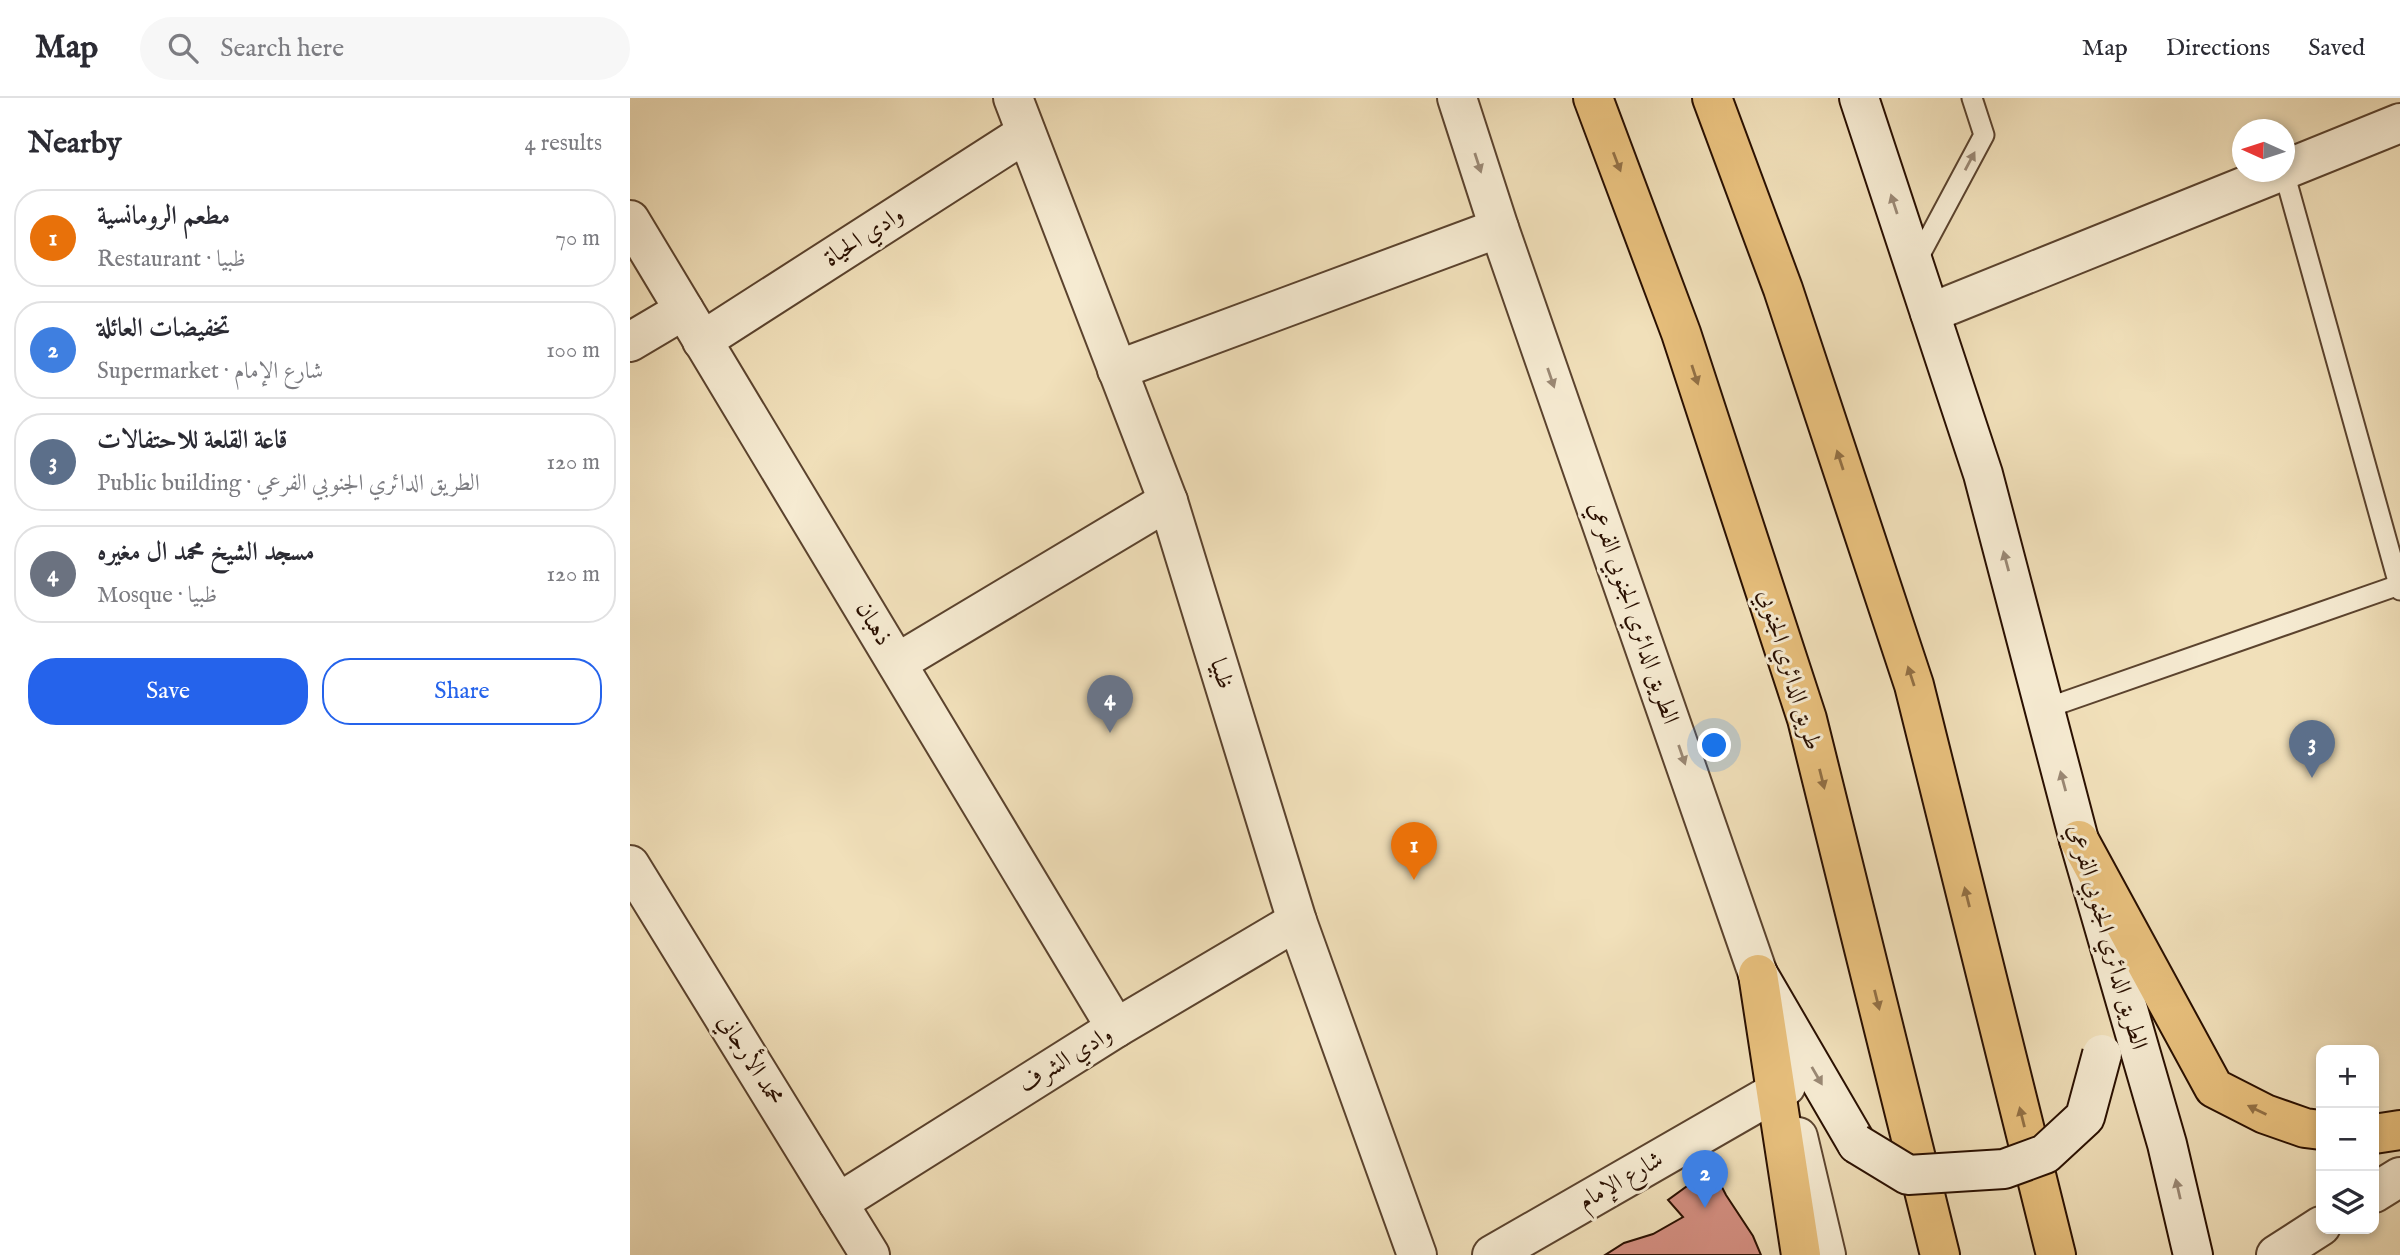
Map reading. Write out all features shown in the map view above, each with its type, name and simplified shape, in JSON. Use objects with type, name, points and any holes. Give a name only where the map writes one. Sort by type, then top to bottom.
[{"type":"main road","name":"طريق الدائري الجنوبي","points":[[1593,98],[1681,333],[1807,719],[1940,1255]]},
{"type":"main road","points":[[1712,98],[1783,289],[1914,685],[2056,1255]]},
{"type":"main road","points":[[2078,840],[2214,1088],[2265,1114],[2316,1129]]},
{"type":"main road","points":[[1758,974],[1781,1089],[1801,1255]]},
{"type":"main road","points":[[2379,1134],[2400,1130]]},
{"type":"street","name":"ظبيا","points":[[1013,98],[1168,501],[1297,921],[1417,1255]]},
{"type":"street","name":"الطريق الدائري الجنوبي الفرعي","points":[[1457,98],[1499,228],[1758,974],[1857,1144],[1909,1175],[2004,1169],[2045,1154],[2085,1117],[2102,1054],[2106,1020],[2078,840]]},
{"type":"street","name":"الطريق الدائري الجنوبي الفرعي","points":[[1859,98],[1983,474],[2078,840],[2167,1144],[2193,1255]]},
{"type":"street","points":[[2295,166],[2400,123]]},
{"type":"street","name":"وادي الحياة","points":[[630,342],[693,325],[1027,133]]},
{"type":"street","points":[[1930,313],[2256,182]]},
{"type":"street","name":"ذهبان","points":[[630,220],[1116,1028]]},
{"type":"street","points":[[1117,370],[1499,228]]},
{"type":"street","points":[[897,663],[1168,501]]},
{"type":"street","name":"محمد الأرجاني","points":[[630,865],[870,1255]]},
{"type":"street","name":"وادي الشرف","points":[[838,1203],[1116,1028],[1297,921]]},
{"type":"street","points":[[1781,1089],[1826,1255]]},
{"type":"street","name":"شارع الإمام","points":[[1492,1255],[1781,1089]]},
{"type":"street","points":[[2379,1190],[2400,1177]]},
{"type":"street","points":[[2276,1255],[2316,1229]]},
{"type":"lane","points":[[1914,265],[1984,135],[1972,98]]},
{"type":"lane","points":[[2045,709],[2399,587],[2286,182]]},
{"type":"building","points":[[1712,1168],[1753,1236],[1761,1255],[1605,1255],[1624,1243],[1653,1234],[1683,1217],[1668,1200]]},
{"type":"place","name":"مسجد الشيخ محمد ال مغيره","points":[[1110,733]]},
{"type":"place","name":"قاعة القلعة للاحتفالات","points":[[2312,778]]},
{"type":"place","name":"مطعم الرومانسية","points":[[1414,880]]},
{"type":"place","name":"تخفيضات العائلة","points":[[1705,1208]]}]
